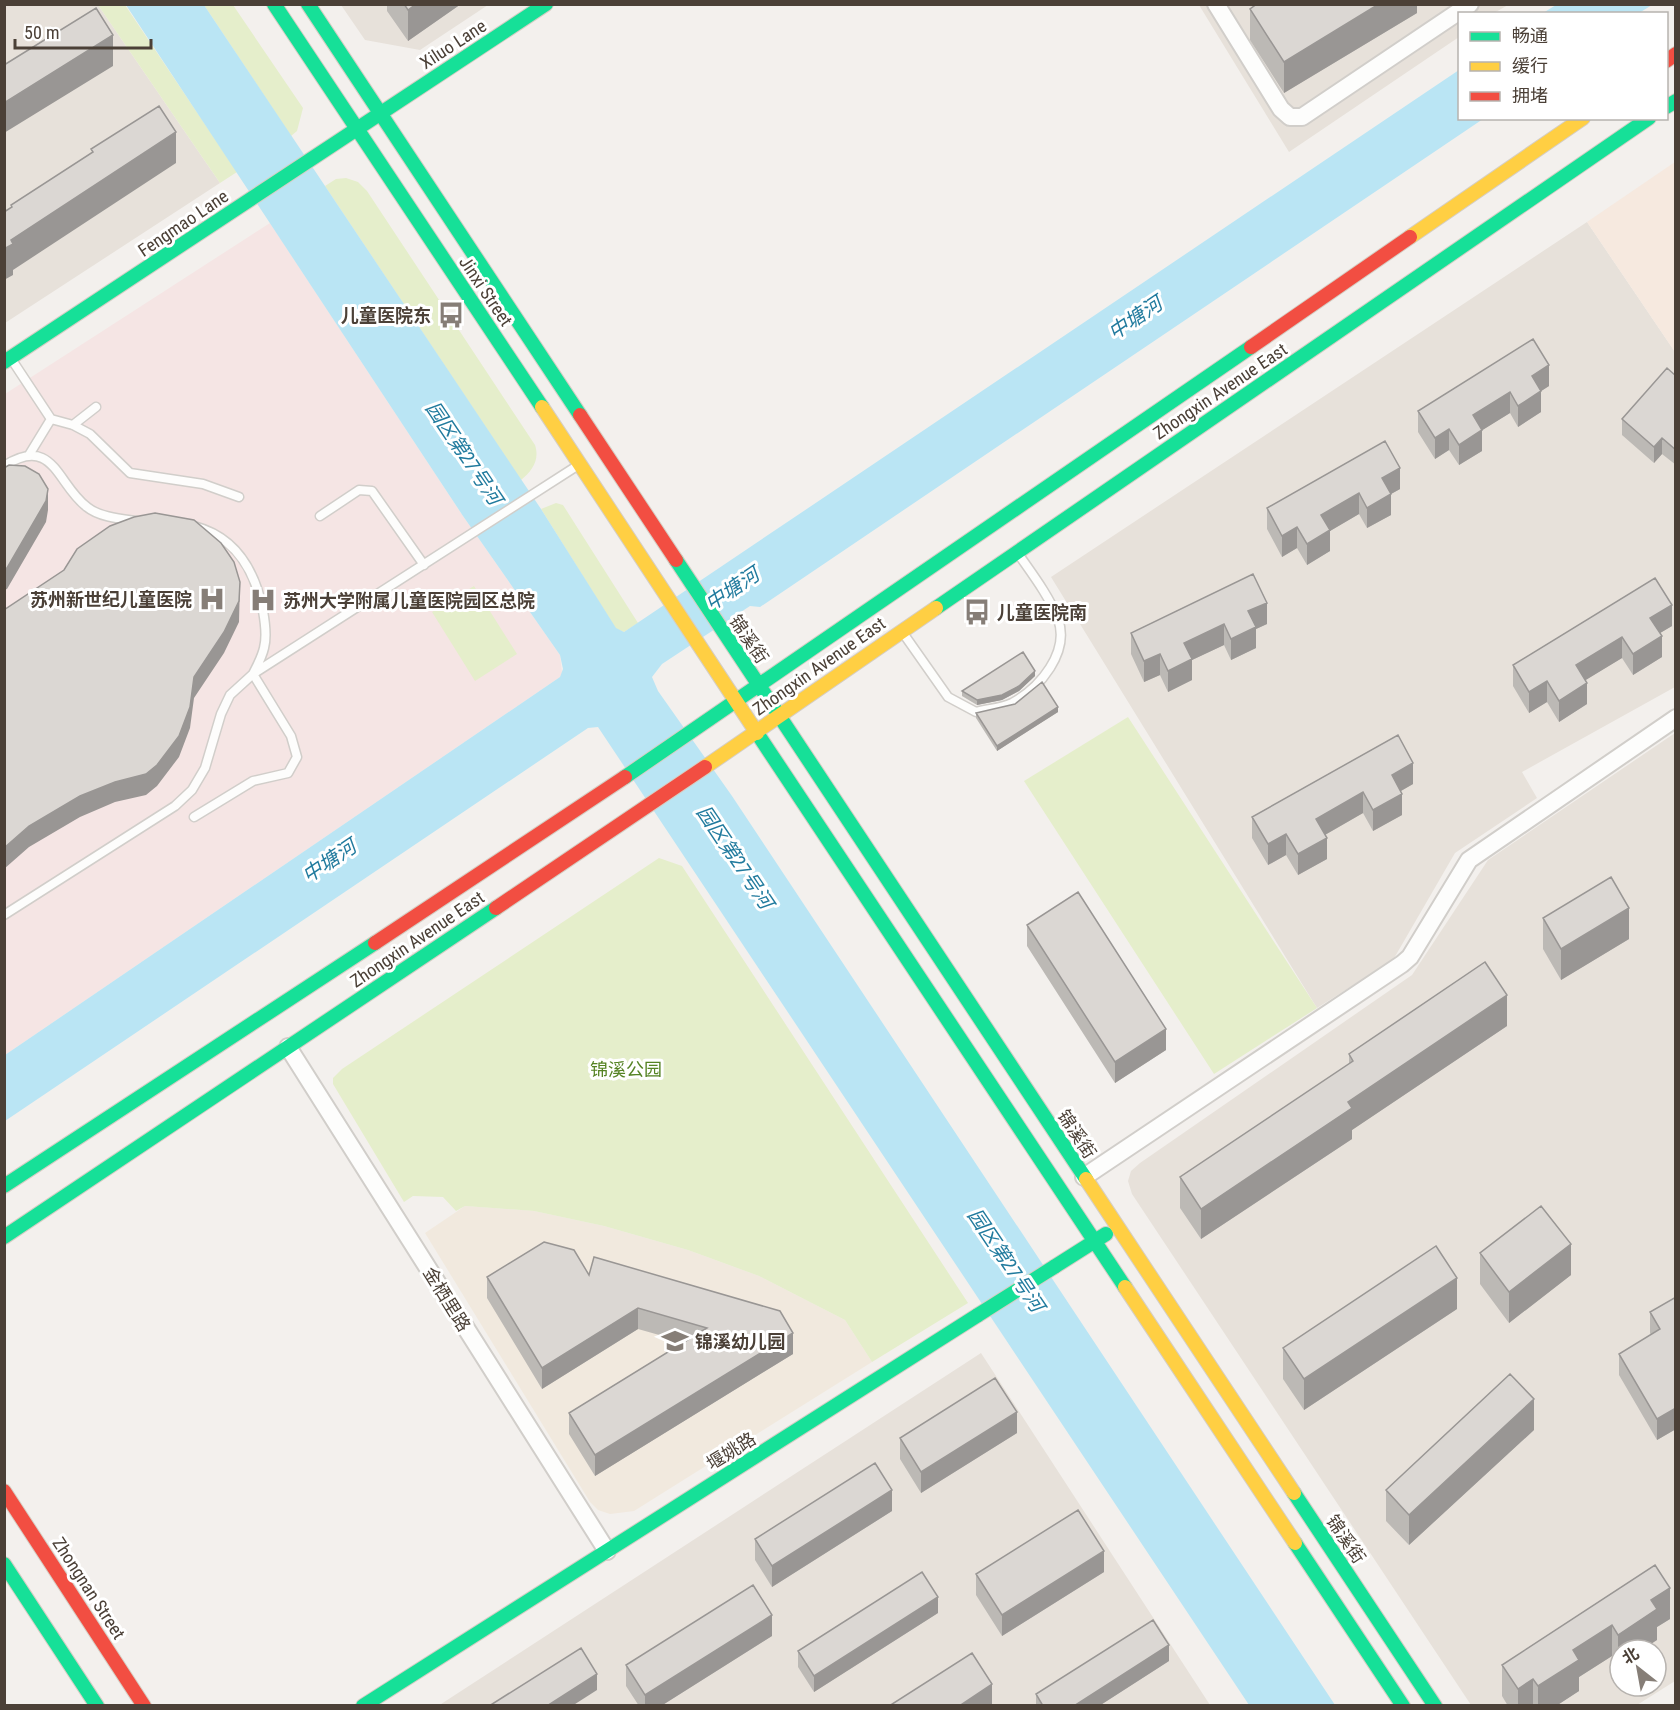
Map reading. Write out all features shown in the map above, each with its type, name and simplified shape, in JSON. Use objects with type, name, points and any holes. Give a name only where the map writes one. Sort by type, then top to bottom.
[{"type":"main road","name":"Jinxi Street","points":[[273,4],[737,700]]},
{"type":"main road","name":"Jinxi Street","points":[[308,4],[689,582]]},
{"type":"main road","name":"Xiluo Lane","points":[[380,113],[546,4]]},
{"type":"main road","name":"Fengmao Lane","points":[[8,360],[380,113]]},
{"type":"main road","name":"Zhongxin Avenue East","points":[[4,1186],[242,1032],[695,730],[1580,120]]},
{"type":"main road","name":"Zhongxin Avenue East","points":[[4,1237],[644,808],[1647,120]]},
{"type":"main road","name":"锦溪街","points":[[689,582],[1435,1706]]},
{"type":"main road","points":[[737,700],[1403,1706]]},
{"type":"main road","name":"堰姚路","points":[[363,1706],[1118,1227]]},
{"type":"main road","name":"Zhongnan Street","points":[[4,1491],[144,1706]]},
{"type":"main road","points":[[4,1564],[97,1706]]},
{"type":"street","points":[[1216,4],[1281,109],[1290,117],[1302,117],[1458,12]]},
{"type":"street","points":[[1084,1177],[1397,968],[1410,957],[1461,871],[1474,855],[1676,718]]},
{"type":"street","name":"金栖里路","points":[[288,1047],[607,1551]]},
{"type":"lane","points":[[8,360],[51,420],[73,425],[90,434],[130,473],[203,484],[239,497]]},
{"type":"lane","points":[[73,425],[96,407]]},
{"type":"lane","points":[[4,466],[29,455],[51,420]]},
{"type":"lane","points":[[29,455],[45,459],[57,468],[87,508],[127,520],[150,522]]},
{"type":"lane","points":[[4,915],[175,806],[192,790],[205,768],[220,714],[230,695],[253,674],[580,464]]},
{"type":"lane","points":[[320,516],[359,490],[372,491],[424,565]]},
{"type":"lane","points":[[186,524],[210,530],[223,538],[236,549],[254,576],[265,622],[265,648],[253,674]]},
{"type":"lane","points":[[901,631],[948,697],[976,712],[1012,703],[1048,673],[1061,644],[1059,621],[1048,598],[1017,551]]},
{"type":"lane","points":[[194,817],[253,781],[280,776],[293,767],[297,757],[296,747],[253,674]]},
{"type":"shaded area","points":[[5,5],[98,5],[220,183],[5,323]]},
{"type":"shaded area","points":[[341,5],[488,5],[420,50],[365,40]]},
{"type":"shaded area","points":[[1199,5],[1508,5],[1496,12],[1458,12],[1458,38],[1289,152]]},
{"type":"shaded area","points":[[1675,162],[1675,352],[1587,222]]},
{"type":"shaded area","points":[[1587,222],[1675,352],[1675,687],[1522,772],[1537,798],[1455,853],[1393,960],[1317,1008],[1051,577]]},
{"type":"shaded area","name":"苏州大学附属儿童医院园区总院","points":[[270,223],[463,516],[560,655],[562,673],[560,677],[5,1055],[5,394]]},
{"type":"shaded area","points":[[1675,733],[1675,1681],[1668,1685],[1668,1638],[1608,1638],[1608,1698],[1648,1698],[1637,1705],[1471,1705],[1132,1194],[1128,1181],[1131,1171],[1140,1163],[1412,975],[1488,860]]},
{"type":"shaded area","name":"锦溪幼儿园","points":[[465,1206],[534,1211],[604,1226],[688,1250],[759,1276],[845,1320],[872,1362],[634,1511],[610,1514],[598,1510],[590,1502],[425,1233]]},
{"type":"shaded area","points":[[981,1353],[1210,1705],[438,1706]]},
{"type":"green space","points":[[98,5],[125,5],[237,172],[220,183]]},
{"type":"green space","points":[[204,5],[233,5],[303,108],[297,131],[291,136]]},
{"type":"green space","points":[[346,178],[358,182],[367,191],[535,445],[534,465],[521,480],[325,186],[336,179]]},
{"type":"green space","points":[[556,503],[563,505],[638,623],[624,632],[616,629],[541,509]]},
{"type":"green space","points":[[474,586],[517,654],[475,681],[432,612]]},
{"type":"green space","points":[[1128,717],[1317,1008],[1214,1074],[1024,781]]},
{"type":"green space","name":"锦溪公园","points":[[659,858],[682,866],[968,1303],[872,1362],[845,1320],[759,1276],[688,1250],[604,1226],[534,1211],[465,1206],[456,1211],[443,1197],[413,1196],[404,1202],[333,1084],[333,1078],[342,1069]]},
{"type":"water","points":[[1556,4],[1652,5],[1641,12],[1545,12]]},
{"type":"water","points":[[126,5],[204,5],[541,509],[616,628],[624,632],[1458,71],[1458,120],[1482,120],[760,607],[750,606],[662,664],[652,677],[658,691],[732,796],[1335,1705],[1249,1705],[598,727],[588,728],[5,1121],[5,1055],[560,677],[563,669],[560,655],[463,516]]},
{"type":"building","points":[[404,4],[416,4],[408,10]]},
{"type":"building","points":[[1257,4],[1379,4],[1284,62],[1250,9]]},
{"type":"building","points":[[96,8],[113,35],[4,103],[4,65]]},
{"type":"building","points":[[159,106],[176,132],[11,240],[13,244],[4,249],[4,212],[12,207],[11,205],[93,152],[91,149]]},
{"type":"building","points":[[1533,339],[1549,365],[1532,376],[1541,391],[1518,406],[1510,392],[1473,415],[1482,430],[1459,445],[1449,429],[1435,438],[1418,411]]},
{"type":"building","points":[[1667,368],[1676,376],[1676,450],[1662,438],[1654,447],[1622,419]]},
{"type":"building","points":[[1385,441],[1400,468],[1382,478],[1391,494],[1367,508],[1359,493],[1321,515],[1330,530],[1307,544],[1297,527],[1282,536],[1267,508]]},
{"type":"building","points":[[9,465],[25,466],[39,474],[48,489],[46,501],[7,568],[4,569],[4,468]]},
{"type":"building","points":[[155,513],[194,520],[221,543],[234,562],[240,582],[239,601],[224,632],[194,677],[190,707],[179,736],[157,765],[146,774],[115,782],[80,796],[29,826],[4,848],[4,610],[64,570],[77,549],[110,526],[134,517]]},
{"type":"building","points":[[1253,574],[1267,603],[1248,611],[1256,627],[1231,639],[1224,624],[1184,643],[1192,659],[1168,671],[1160,654],[1144,661],[1131,633]]},
{"type":"building","points":[[1655,578],[1672,605],[1650,618],[1662,636],[1633,654],[1622,637],[1576,665],[1587,683],[1559,701],[1547,681],[1529,692],[1513,665]]},
{"type":"building","points":[[1023,652],[1035,671],[1019,686],[1002,695],[977,700],[962,691]]},
{"type":"building","points":[[1042,682],[1058,707],[997,746],[976,713],[1015,704]]},
{"type":"building","points":[[1398,735],[1413,763],[1392,775],[1402,794],[1373,810],[1363,792],[1316,819],[1327,838],[1298,854],[1286,834],[1268,844],[1252,817]]},
{"type":"building","points":[[1611,877],[1629,908],[1561,949],[1543,918]]},
{"type":"building","points":[[1078,892],[1166,1029],[1115,1062],[1027,925]]},
{"type":"building","points":[[1485,962],[1507,995],[1348,1102],[1352,1108],[1201,1209],[1180,1177],[1353,1061],[1349,1054]]},
{"type":"building","points":[[1541,1206],[1571,1244],[1509,1292],[1480,1253]]},
{"type":"building","points":[[544,1242],[574,1250],[589,1275],[594,1257],[780,1311],[793,1333],[595,1455],[569,1413],[707,1328],[638,1308],[542,1368],[487,1277]]},
{"type":"building","points":[[1436,1246],[1457,1278],[1304,1379],[1283,1348]]},
{"type":"building","points":[[1676,1297],[1676,1408],[1657,1419],[1619,1354],[1660,1329],[1650,1312]]},
{"type":"building","points":[[1510,1374],[1534,1399],[1409,1515],[1386,1490]]},
{"type":"building","points":[[995,1378],[1017,1412],[921,1472],[900,1438]]},
{"type":"building","points":[[875,1463],[892,1490],[772,1566],[755,1539]]},
{"type":"building","points":[[1078,1510],[1104,1551],[1002,1615],[976,1574]]},
{"type":"building","points":[[1655,1565],[1670,1588],[1651,1600],[1657,1609],[1618,1635],[1612,1625],[1573,1650],[1579,1660],[1538,1686],[1533,1679],[1518,1689],[1502,1665]]},
{"type":"building","points":[[922,1572],[938,1597],[814,1676],[798,1651]]},
{"type":"building","points":[[753,1585],[772,1615],[645,1695],[626,1665]]},
{"type":"building","points":[[1153,1620],[1169,1645],[1074,1706],[1043,1706],[1036,1694]]},
{"type":"building","points":[[581,1648],[597,1674],[547,1706],[489,1706]]},
{"type":"building","points":[[972,1653],[992,1684],[959,1706],[889,1706]]},
{"type":"traffic: fast","points":[[274,4],[542,407]]},
{"type":"traffic: fast","points":[[308,4],[580,415]]},
{"type":"traffic: fast","points":[[4,362],[546,4]]},
{"type":"traffic: fast","points":[[1668,106],[1676,101]]},
{"type":"traffic: fast","points":[[936,608],[1646,120]]},
{"type":"traffic: fast","points":[[625,777],[1251,347]]},
{"type":"traffic: fast","points":[[676,560],[1086,1179]]},
{"type":"traffic: fast","points":[[757,733],[1125,1287]]},
{"type":"traffic: fast","points":[[4,1237],[496,908]]},
{"type":"traffic: fast","points":[[4,1186],[375,943]]},
{"type":"traffic: fast","points":[[1054,1267],[1106,1234]]},
{"type":"traffic: fast","points":[[978,1315],[1054,1267]]},
{"type":"traffic: fast","points":[[363,1706],[978,1315]]},
{"type":"traffic: fast","points":[[1294,1493],[1435,1706]]},
{"type":"traffic: fast","points":[[1295,1543],[1403,1706]]},
{"type":"traffic: fast","points":[[4,1564],[97,1706]]},
{"type":"traffic: slow","points":[[1410,237],[1580,120]]},
{"type":"traffic: slow","points":[[542,407],[757,733]]},
{"type":"traffic: slow","points":[[705,767],[936,608]]},
{"type":"traffic: slow","points":[[1086,1179],[1294,1493]]},
{"type":"traffic: slow","points":[[1125,1287],[1295,1543]]},
{"type":"traffic: jam","points":[[1668,60],[1676,54]]},
{"type":"traffic: jam","points":[[1251,347],[1410,237]]},
{"type":"traffic: jam","points":[[580,415],[676,560]]},
{"type":"traffic: jam","points":[[496,908],[705,767]]},
{"type":"traffic: jam","points":[[375,943],[625,777]]},
{"type":"traffic: jam","points":[[4,1491],[144,1706]]},
{"type":"place","name":"儿童医院东","points":[[451,315]]},
{"type":"place","name":"苏州新世纪儿童医院","points":[[212,599]]},
{"type":"place","name":"苏州大学附属儿童医院园区总院","points":[[263,600]]},
{"type":"place","name":"儿童医院南","points":[[977,612]]},
{"type":"place","name":"锦溪幼儿园","points":[[675,1341]]},
{"type":"water label","name":"中塘河","points":[[1135,318]]},
{"type":"water label","name":"园区第27号河","points":[[464,453]]},
{"type":"water label","name":"中塘河","points":[[732,589]]},
{"type":"water label","name":"园区第27号河","points":[[735,857]]},
{"type":"water label","name":"中塘河","points":[[329,861]]},
{"type":"water label","name":"园区第27号河","points":[[1006,1260]]}]
